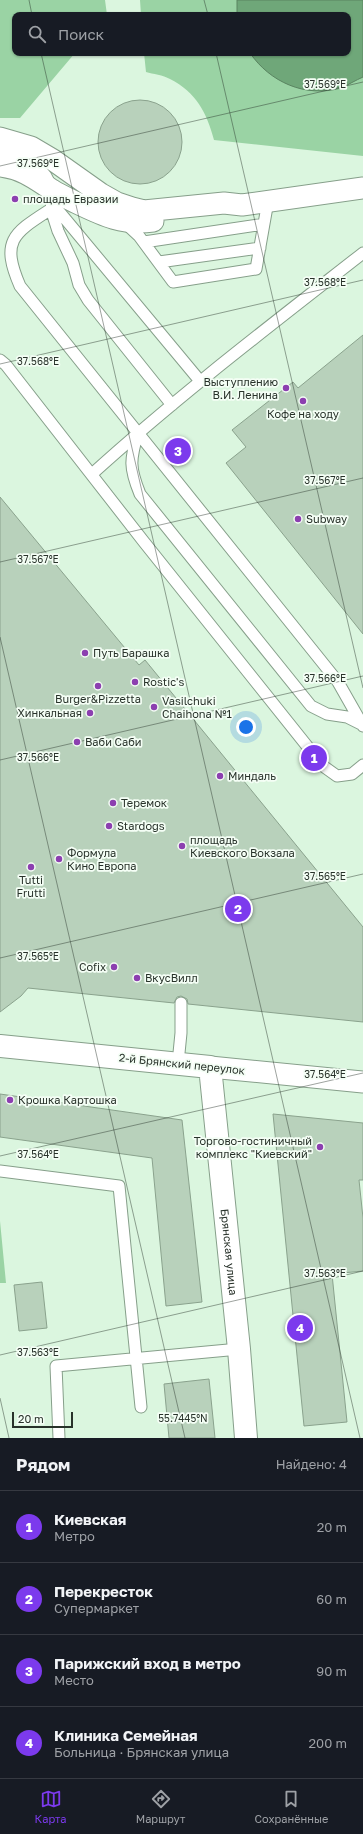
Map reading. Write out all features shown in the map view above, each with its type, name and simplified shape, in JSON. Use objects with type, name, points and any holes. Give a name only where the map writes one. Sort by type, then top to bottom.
[{"type":"street","points":[[0,138],[31,147],[53,160],[101,194],[117,203],[132,208],[144,210],[224,203],[242,205]]},
{"type":"street","points":[[0,166],[27,173],[52,201],[105,217],[141,223],[226,212],[242,205],[363,188]]},
{"type":"street","name":"2-й Брянский переулок","points":[[0,1046],[363,1082]]},
{"type":"street","name":"Брянская улица","points":[[210,1067],[239,1349],[246,1438]]},
{"type":"lane","points":[[0,154],[28,160],[47,176],[58,231],[73,263],[79,285],[88,300],[172,405]]},
{"type":"lane","points":[[52,201],[200,381]]},
{"type":"lane","points":[[52,201],[23,226],[13,237],[8,252],[10,268],[20,286],[338,682],[363,726]]},
{"type":"lane","points":[[123,221],[144,242],[173,282],[256,270],[268,201]]},
{"type":"lane","points":[[144,242],[264,224]]},
{"type":"lane","points":[[159,262],[260,248]]},
{"type":"lane","points":[[92,474],[138,432],[200,381],[363,253]]},
{"type":"lane","points":[[0,360],[6,365],[149,549],[323,766],[337,776],[352,774],[363,765]]},
{"type":"lane","points":[[138,432],[131,456],[133,476],[140,494],[311,706],[327,714],[347,717],[363,726]]},
{"type":"lane","points":[[178,1063],[181,1033],[181,1003]]},
{"type":"lane","points":[[0,1171],[119,1186],[141,1407]]},
{"type":"lane","points":[[59,1438],[56,1366],[239,1349]]},
{"type":"shaded area","points":[[0,0],[105,0],[107,12],[12,12],[12,56],[72,56],[20,118],[0,118]]},
{"type":"shaded area","points":[[140,0],[363,0],[363,156],[214,140],[204,112],[194,97],[179,84],[167,78],[146,72],[144,56],[351,56],[351,12],[141,12]]},
{"type":"shaded area","points":[[237,0],[363,0],[363,77],[341,88],[328,91],[302,89],[278,79],[268,72],[252,56],[351,56],[351,12],[237,12]]},
{"type":"shaded area","points":[[0,1221],[6,1283],[0,1283]]},
{"type":"building","points":[[132,100],[148,100],[164,107],[175,118],[182,134],[182,150],[179,158],[170,172],[164,177],[148,184],[132,184],[116,177],[105,166],[98,150],[98,134],[105,118],[116,107]]},
{"type":"building","points":[[363,335],[363,634],[226,463],[246,447],[232,430],[293,382],[298,388]]},
{"type":"building","points":[[0,497],[139,665],[145,660],[363,927],[363,1022],[188,1004],[187,999],[181,996],[177,997],[174,1003],[28,988],[21,996],[0,1012]]},
{"type":"building","points":[[0,1094],[182,1120],[202,1302],[166,1306],[152,1158],[0,1137]]},
{"type":"building","points":[[273,1114],[363,1123],[363,1180],[359,1180],[363,1218],[363,1271],[332,1274],[347,1422],[304,1426]]},
{"type":"building","points":[[42,1282],[47,1328],[19,1331],[14,1285]]},
{"type":"building","points":[[209,1379],[215,1438],[169,1438],[164,1384]]},
{"type":"place","name":"площадь Евразии","points":[[15,199]]},
{"type":"place","name":"Выступлению В.И. Ленина","points":[[286,388]]},
{"type":"place","name":"Кофе на ходу","points":[[303,401]]},
{"type":"place","name":"Парижский вход в метро","points":[[178,451]]},
{"type":"place","name":"Subway","points":[[298,519]]},
{"type":"place","name":"Путь Барашка","points":[[85,653]]},
{"type":"place","name":"Rostic's","points":[[135,682]]},
{"type":"place","name":"Burger&Pizzetta","points":[[98,686]]},
{"type":"place","name":"Vasilchuki Chaihona №1","points":[[154,707]]},
{"type":"place","name":"Хинкальная","points":[[90,713]]},
{"type":"place","name":"Ваби Саби","points":[[77,742]]},
{"type":"place","name":"Киевская","points":[[314,758]]},
{"type":"place","name":"Миндаль","points":[[220,776]]},
{"type":"place","name":"Теремок","points":[[113,803]]},
{"type":"place","name":"Stardogs","points":[[109,826]]},
{"type":"place","name":"площадь Киевского Вокзала","points":[[182,846]]},
{"type":"place","name":"Формула Кино Европа","points":[[59,859]]},
{"type":"place","name":"Tutti Frutti","points":[[31,867]]},
{"type":"place","name":"Перекресток","points":[[238,909]]},
{"type":"place","name":"Cofix","points":[[114,967]]},
{"type":"place","name":"ВкусВилл","points":[[137,978]]},
{"type":"place","name":"Крошка Картошка","points":[[10,1100]]},
{"type":"place","name":"Торгово-гостиничный комплекс \"Киевский\"","points":[[320,1147]]},
{"type":"place","name":"Клиника Семейная","points":[[300,1328]]}]
